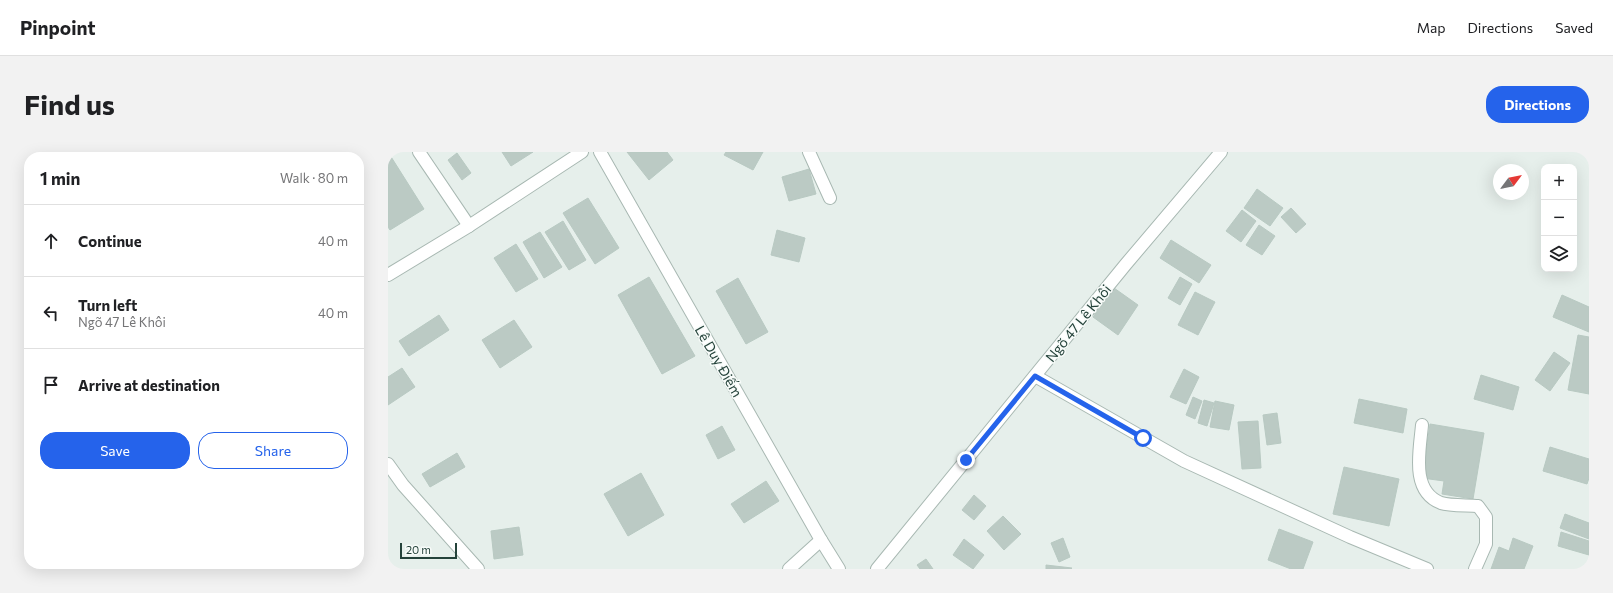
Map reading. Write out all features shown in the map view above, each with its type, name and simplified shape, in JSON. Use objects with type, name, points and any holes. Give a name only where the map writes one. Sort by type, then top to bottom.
[{"type":"street","points":[[418,152],[469,226]]},
{"type":"street","points":[[388,275],[469,226],[582,152]]},
{"type":"street","name":"Lê Duy Điếm","points":[[600,152],[821,540],[840,569]]},
{"type":"street","points":[[809,152],[830,198]]},
{"type":"street","name":"Ngõ 47 Lê Khôi","points":[[877,569],[1126,264],[1221,152]]},
{"type":"street","points":[[1035,376],[1184,461],[1350,537],[1427,569]]},
{"type":"street","points":[[1422,425],[1418,469],[1425,491],[1441,503],[1478,506],[1486,517],[1486,544],[1475,569]]},
{"type":"street","points":[[388,464],[403,485],[478,569]]},
{"type":"street","points":[[789,569],[821,540]]},
{"type":"building","points":[[388,152],[424,209],[390,230],[388,227]]},
{"type":"building","points":[[502,152],[533,152],[511,166]]},
{"type":"building","points":[[627,152],[667,152],[673,160],[649,180]]},
{"type":"building","points":[[726,152],[763,152],[753,170],[724,155]]},
{"type":"building","points":[[457,153],[471,173],[462,180],[448,160]]},
{"type":"building","points":[[809,169],[816,194],[789,201],[782,177]]},
{"type":"building","points":[[1257,189],[1283,208],[1270,226],[1244,208]]},
{"type":"building","points":[[588,198],[619,248],[595,264],[563,213]]},
{"type":"building","points":[[1291,208],[1306,224],[1296,233],[1281,217]]},
{"type":"building","points":[[1242,210],[1256,221],[1241,242],[1226,231]]},
{"type":"building","points":[[563,221],[586,260],[569,270],[545,232]]},
{"type":"building","points":[[1259,225],[1275,236],[1262,255],[1246,245]]},
{"type":"building","points":[[777,230],[805,238],[799,262],[771,255]]},
{"type":"building","points":[[540,232],[562,267],[544,278],[523,242]]},
{"type":"building","points":[[1171,240],[1211,265],[1199,283],[1160,258]]},
{"type":"building","points":[[516,244],[538,279],[516,292],[494,258]]},
{"type":"building","points":[[649,277],[695,356],[662,374],[618,295]]},
{"type":"building","points":[[1180,277],[1192,284],[1180,305],[1168,298]]},
{"type":"building","points":[[738,278],[768,332],[746,344],[716,291]]},
{"type":"building","points":[[1114,288],[1138,305],[1118,335],[1093,317]]},
{"type":"building","points":[[1195,292],[1215,302],[1198,335],[1178,325]]},
{"type":"building","points":[[1562,295],[1589,307],[1589,332],[1553,317]]},
{"type":"building","points":[[439,315],[449,330],[409,356],[399,341]]},
{"type":"building","points":[[514,320],[532,347],[500,368],[482,340]]},
{"type":"building","points":[[1578,335],[1589,337],[1589,394],[1568,390]]},
{"type":"building","points":[[1554,352],[1570,363],[1550,391],[1535,380]]},
{"type":"building","points":[[402,368],[415,387],[388,405],[388,377]]},
{"type":"building","points":[[1184,369],[1199,377],[1186,404],[1170,397]]},
{"type":"building","points":[[1481,375],[1519,387],[1513,410],[1474,399]]},
{"type":"building","points":[[1193,397],[1202,401],[1195,419],[1186,415]]},
{"type":"building","points":[[1359,399],[1407,409],[1403,433],[1354,423]]},
{"type":"building","points":[[1204,400],[1214,403],[1207,426],[1198,423]]},
{"type":"building","points":[[1215,401],[1234,405],[1229,430],[1210,427]]},
{"type":"building","points":[[1277,413],[1281,443],[1267,445],[1263,415]]},
{"type":"building","points":[[1258,421],[1261,468],[1242,469],[1238,422]]},
{"type":"building","points":[[1430,424],[1484,433],[1473,499],[1442,494],[1444,481],[1422,478]]},
{"type":"building","points":[[722,426],[735,450],[718,459],[706,435]]},
{"type":"building","points":[[1550,447],[1589,459],[1589,478],[1587,484],[1543,471]]},
{"type":"building","points":[[457,453],[465,467],[430,487],[422,474]]},
{"type":"building","points":[[1344,467],[1399,479],[1389,526],[1333,514]]},
{"type":"building","points":[[641,473],[664,515],[628,536],[604,494]]},
{"type":"building","points":[[766,481],[779,501],[744,523],[731,504]]},
{"type":"building","points":[[974,495],[986,506],[974,520],[962,510]]},
{"type":"building","points":[[1565,514],[1589,523],[1589,539],[1560,528]]},
{"type":"building","points":[[1003,516],[1021,534],[1004,550],[987,531]]},
{"type":"building","points":[[519,527],[523,555],[494,559],[491,531]]},
{"type":"building","points":[[1279,529],[1313,542],[1303,569],[1291,569],[1268,560]]},
{"type":"building","points":[[1561,532],[1589,541],[1589,555],[1558,546]]},
{"type":"building","points":[[1063,538],[1070,557],[1059,562],[1051,543]]},
{"type":"building","points":[[1513,538],[1533,546],[1524,569],[1491,569],[1499,547],[1509,551]]},
{"type":"building","points":[[964,539],[984,555],[973,569],[953,555]]},
{"type":"building","points":[[926,559],[933,569],[920,569],[917,565]]},
{"type":"building","points":[[1046,565],[1072,568],[1046,569]]},
{"type":"route","points":[[966,460],[1035,376],[1143,438]]}]
